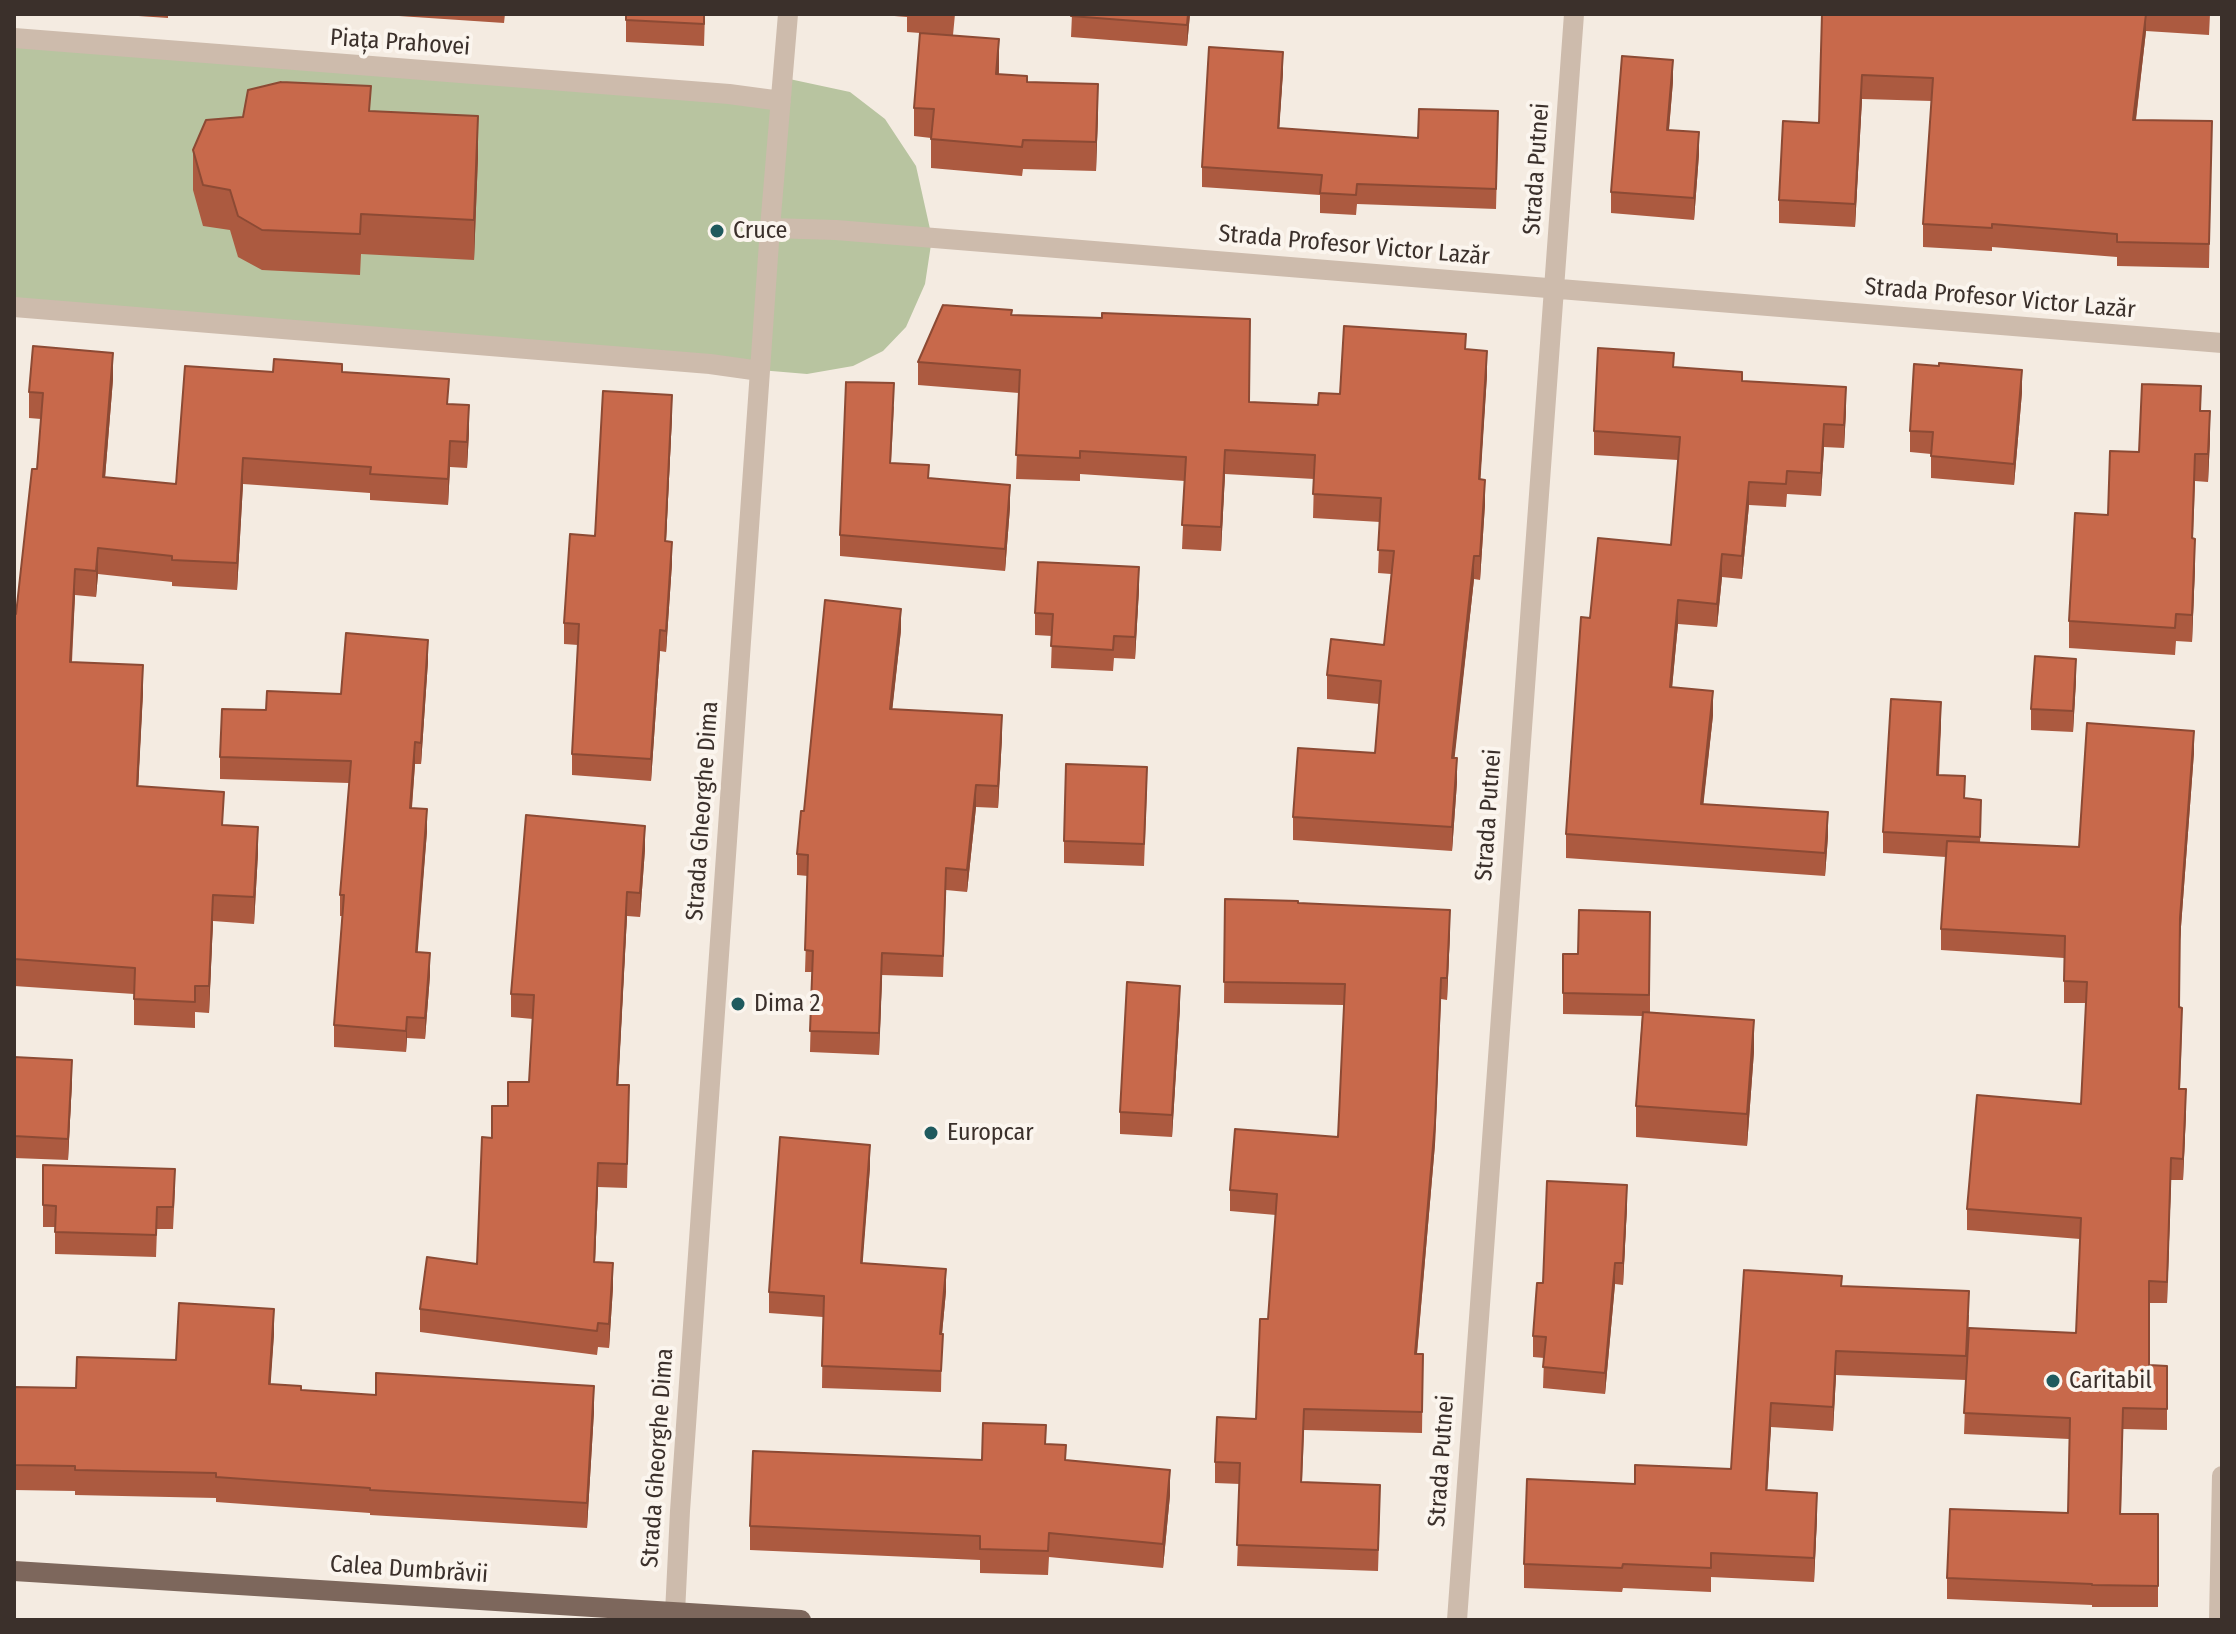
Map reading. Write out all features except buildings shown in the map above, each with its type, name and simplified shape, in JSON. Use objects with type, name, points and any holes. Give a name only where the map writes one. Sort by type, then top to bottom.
[{"type":"main road","name":"Calea Dumbrăvii","points":[[14,1571],[801,1620]]},
{"type":"street","name":"Strada Gheorghe Dima","points":[[675,1613],[770,228],[788,14]]},
{"type":"street","name":"Strada Putnei","points":[[1457,1620],[1574,14]]},
{"type":"street","name":"Piața Prahovei","points":[[14,38],[729,94],[781,101]]},
{"type":"street","name":"Strada Profesor Victor Lazăr","points":[[770,228],[836,230],[2222,343]]},
{"type":"street","points":[[14,307],[710,364],[760,371]]},
{"type":"street","points":[[2219,1620],[2222,1476]]},
{"type":"green space","points":[[14,37],[781,101],[780,77],[850,92],[885,119],[916,166],[932,238],[925,284],[906,327],[883,351],[853,366],[807,374],[14,307]]},
{"type":"place","name":"Cruce","points":[[717,231]]},
{"type":"place","name":"Dima 2","points":[[738,1004]]},
{"type":"place","name":"Europcar","points":[[931,1133]]},
{"type":"place","name":"Caritabil","points":[[2053,1381]]}]
